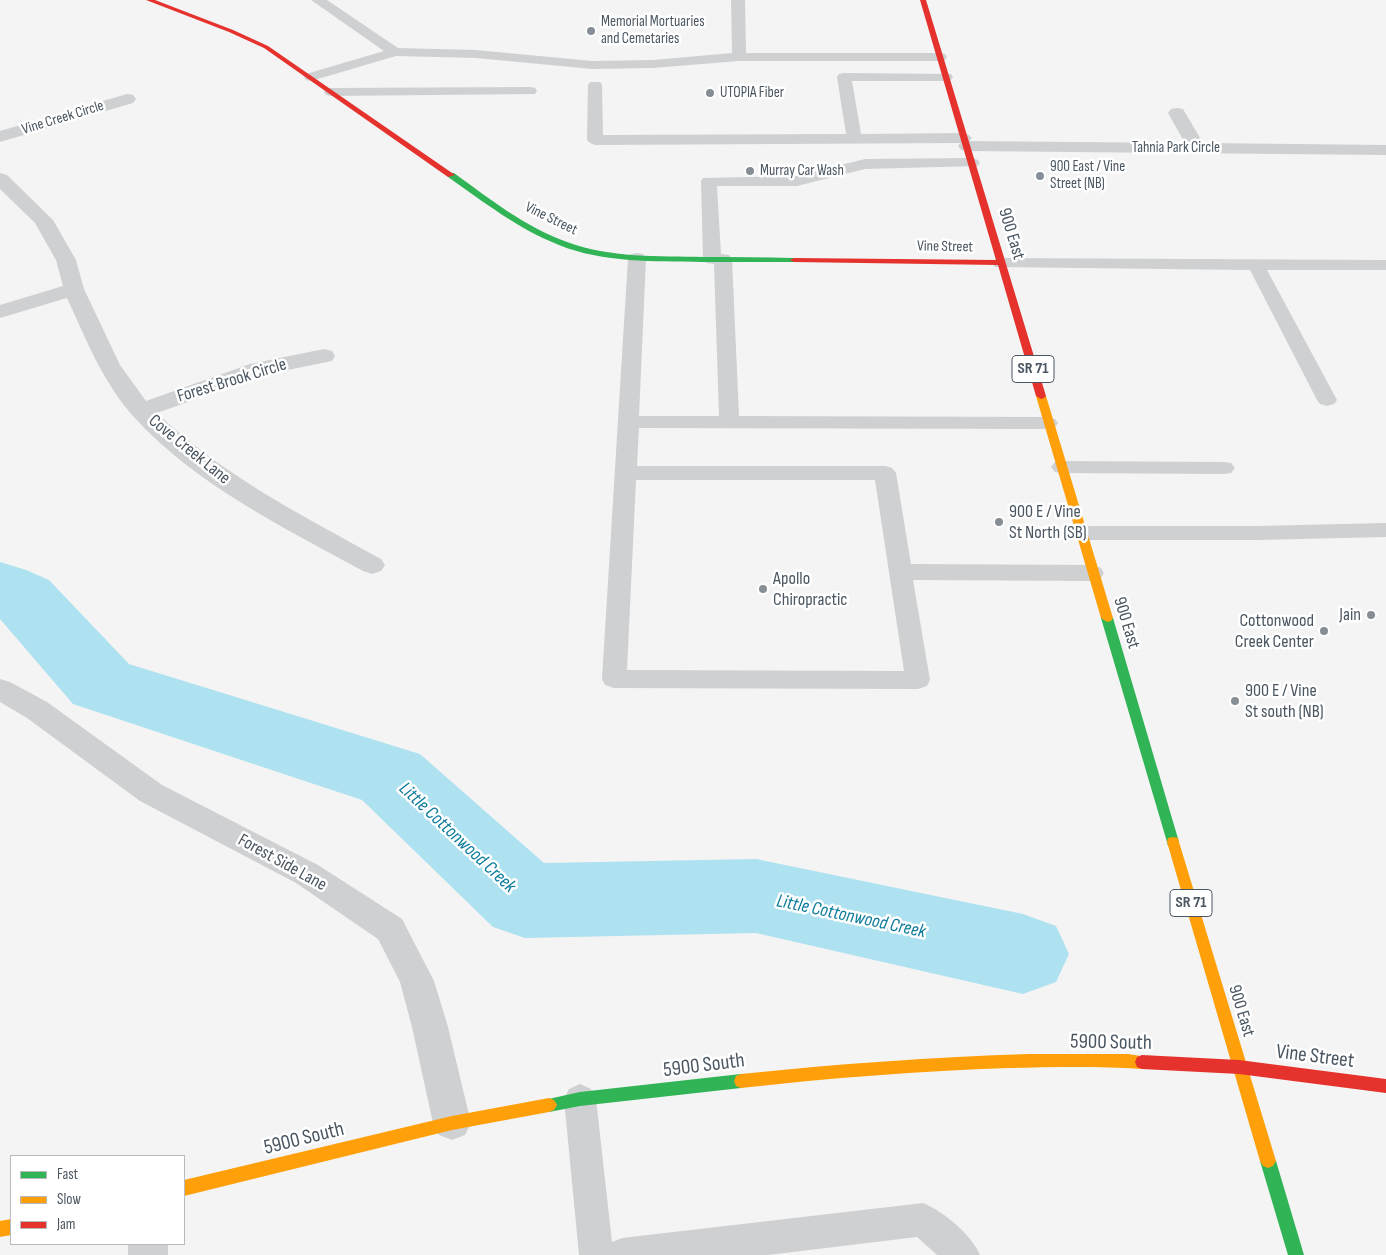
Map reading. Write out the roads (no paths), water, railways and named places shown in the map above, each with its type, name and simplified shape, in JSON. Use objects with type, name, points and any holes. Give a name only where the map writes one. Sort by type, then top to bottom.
[{"type":"main road","name":"Vine Street","points":[[148,0],[258,43],[311,77],[518,221],[538,233],[563,244],[586,251],[637,258],[1001,263]]},
{"type":"main road","name":"900 East","points":[[923,0],[1296,1255]]},
{"type":"main road","name":"5900 South","points":[[185,1188],[452,1123],[580,1100],[773,1077],[924,1066],[1116,1060],[1239,1067]]},
{"type":"main road","name":"Vine Street","points":[[1239,1067],[1386,1086]]},
{"type":"street","name":"Vine Creek Circle","points":[[0,137],[127,99]]},
{"type":"street","points":[[1178,112],[1197,148]]},
{"type":"street","name":"Tahnia Park Circle","points":[[968,149],[1197,148],[1386,150]]},
{"type":"street","name":"Cove Creek Lane","points":[[0,179],[42,220],[66,260],[74,288],[109,366],[141,411],[171,440],[234,487],[372,565]]},
{"type":"street","points":[[0,312],[74,288]]},
{"type":"street","name":"Forest Brook Circle","points":[[141,411],[258,369],[324,356]]},
{"type":"street","name":"Forest Side Lane","points":[[0,689],[37,710],[151,793],[307,874],[390,929],[417,981],[430,1027],[452,1123]]},
{"type":"lane","points":[[318,0],[395,52]]},
{"type":"lane","points":[[738,0],[739,57]]},
{"type":"lane","points":[[311,77],[395,52],[476,54],[592,65],[653,64],[739,57],[940,57]]},
{"type":"lane","points":[[854,138],[844,77],[946,77]]},
{"type":"lane","points":[[595,85],[595,140],[854,138],[968,149]]},
{"type":"lane","points":[[331,92],[530,92]]},
{"type":"lane","points":[[729,423],[709,181],[797,181],[865,164],[968,149]]},
{"type":"lane","points":[[628,473],[885,473],[918,680],[614,679],[628,473],[637,258]]},
{"type":"lane","points":[[1001,263],[1386,265]]},
{"type":"lane","points":[[1256,265],[1327,400]]},
{"type":"lane","points":[[629,422],[1048,423]]},
{"type":"lane","points":[[1062,467],[1224,468]]},
{"type":"lane","points":[[1081,533],[1257,533],[1386,530]]},
{"type":"lane","points":[[901,572],[1093,572]]},
{"type":"lane","points":[[580,1100],[596,1255]]},
{"type":"lane","points":[[622,1255],[923,1220],[963,1255]]},
{"type":"waterway","name":"Little Cottonwood Creek","points":[[0,587],[23,598],[101,684],[391,777],[525,901],[756,896],[1023,954]]},
{"type":"place","name":"Memorial Mortuaries and Cemetaries","points":[[591,31]]},
{"type":"place","name":"UTOPIA Fiber","points":[[710,93]]},
{"type":"place","name":"Murray Car Wash","points":[[750,171]]},
{"type":"place","name":"900 East / Vine Street (NB)","points":[[1040,176]]},
{"type":"place","name":"900 E / Vine St North (SB)","points":[[999,522]]},
{"type":"place","name":"Apollo Chiropractic","points":[[763,589]]},
{"type":"place","name":"Jain","points":[[1371,615]]},
{"type":"place","name":"Cottonwood Creek Center","points":[[1324,631]]},
{"type":"place","name":"900 E / Vine St south (NB)","points":[[1235,701]]}]
